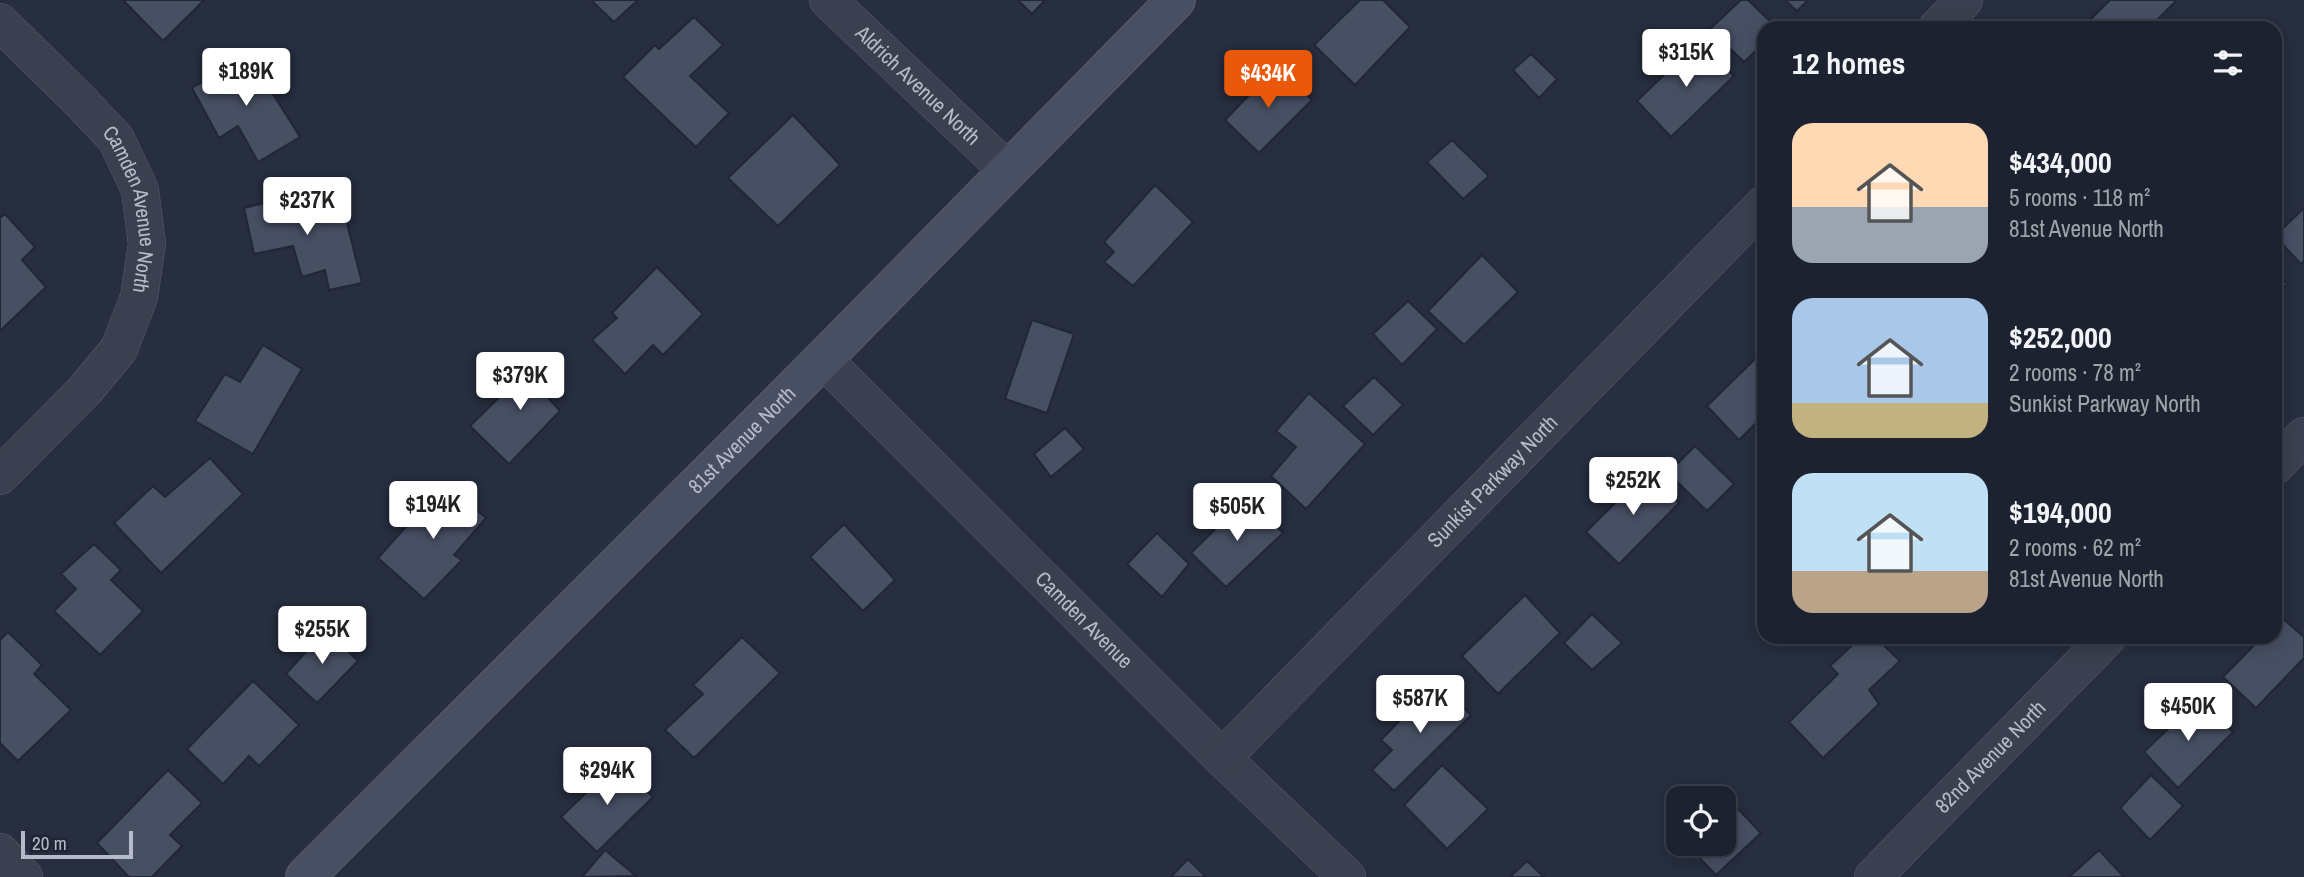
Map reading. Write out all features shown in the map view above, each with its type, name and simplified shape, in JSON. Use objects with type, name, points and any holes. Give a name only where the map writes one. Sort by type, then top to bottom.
[{"type":"street","name":"Aldrich Avenue North","points":[[828,0],[1007,170]]},
{"type":"street","name":"81st Avenue North","points":[[305,877],[823,359],[1175,0]]},
{"type":"street","points":[[1944,21],[1964,0]]},
{"type":"street","name":"Camden Avenue North","points":[[0,22],[116,139],[140,190],[147,244],[139,297],[119,349],[85,390],[0,476]]},
{"type":"street","name":"Sunkist Parkway North","points":[[1222,758],[1757,211]]},
{"type":"street","name":"Camden Avenue","points":[[823,359],[1222,758],[1347,877]]},
{"type":"street","points":[[2282,459],[2304,436]]},
{"type":"street","name":"82nd Avenue North","points":[[1874,877],[2101,644]]},
{"type":"street","points":[[0,852],[24,877]]},
{"type":"building","points":[[123,0],[204,0],[163,41]]},
{"type":"building","points":[[591,0],[638,0],[614,22]]},
{"type":"building","points":[[1018,0],[1045,0],[1032,14]]},
{"type":"building","points":[[1360,0],[1383,0],[1410,27],[1355,85],[1314,45]]},
{"type":"building","points":[[1741,0],[1748,0],[1770,21],[1757,21],[1757,50],[1744,62],[1710,29]]},
{"type":"building","points":[[1785,0],[1808,0],[1797,11]]},
{"type":"building","points":[[2110,0],[2177,0],[2156,21],[2089,21]]},
{"type":"building","points":[[694,17],[723,45],[690,76],[729,113],[696,147],[623,77],[655,45],[659,49]]},
{"type":"building","points":[[1700,40],[1734,76],[1671,137],[1637,101]]},
{"type":"building","points":[[248,54],[300,137],[258,162],[238,126],[219,138],[192,88]]},
{"type":"building","points":[[1531,54],[1557,79],[1539,98],[1513,70]]},
{"type":"building","points":[[1277,66],[1312,100],[1259,153],[1225,120]]},
{"type":"building","points":[[793,115],[840,165],[778,226],[728,178]]},
{"type":"building","points":[[1452,140],[1489,176],[1463,199],[1427,162]]},
{"type":"building","points":[[1155,185],[1193,222],[1133,286],[1104,262],[1114,252],[1104,242]]},
{"type":"building","points":[[296,195],[299,208],[341,199],[362,283],[329,290],[325,270],[302,277],[293,246],[254,254],[244,208]]},
{"type":"building","points":[[2304,208],[2304,261],[2301,264],[2282,244],[2282,229]]},
{"type":"building","points":[[5,214],[35,247],[22,260],[46,287],[0,331],[0,218]]},
{"type":"building","points":[[1482,255],[1518,292],[1464,345],[1428,311]]},
{"type":"building","points":[[657,267],[703,314],[663,355],[653,345],[625,374],[592,340],[617,318],[612,313]]},
{"type":"building","points":[[1408,301],[1437,329],[1402,365],[1373,334]]},
{"type":"building","points":[[1032,320],[1074,334],[1047,413],[1005,399]]},
{"type":"building","points":[[263,345],[302,369],[253,454],[195,421],[225,374],[240,382]]},
{"type":"building","points":[[539,358],[563,381],[546,395],[560,411],[509,464],[470,426]]},
{"type":"building","points":[[1757,359],[1757,422],[1739,440],[1707,406]]},
{"type":"building","points":[[1374,377],[1403,405],[1373,435],[1343,406]]},
{"type":"building","points":[[1309,393],[1365,444],[1306,509],[1271,476],[1296,447],[1276,431]]},
{"type":"building","points":[[1065,428],[1084,449],[1051,477],[1034,454]]},
{"type":"building","points":[[1695,446],[1734,484],[1707,511],[1668,473]]},
{"type":"building","points":[[210,458],[243,494],[161,573],[114,523],[153,486],[165,497]]},
{"type":"building","points":[[1648,470],[1679,503],[1619,564],[1586,532]]},
{"type":"building","points":[[446,482],[486,518],[454,555],[462,560],[424,599],[378,558]]},
{"type":"building","points":[[1247,498],[1283,533],[1226,587],[1191,553]]},
{"type":"building","points":[[844,524],[895,580],[863,611],[810,557]]},
{"type":"building","points":[[1157,533],[1189,564],[1162,597],[1127,564]]},
{"type":"building","points":[[94,544],[121,570],[111,580],[143,611],[100,655],[54,611],[76,589],[61,574]]},
{"type":"building","points":[[1525,595],[1560,633],[1498,694],[1462,656]]},
{"type":"building","points":[[1592,614],[1622,643],[1592,670],[1564,643]]},
{"type":"building","points":[[2282,618],[2304,637],[2304,658],[2256,708],[2223,677],[2255,644],[2282,644]]},
{"type":"building","points":[[326,629],[358,661],[317,703],[286,674]]},
{"type":"building","points":[[8,632],[42,665],[34,674],[71,710],[18,761],[0,743],[0,640]]},
{"type":"building","points":[[742,637],[780,673],[694,758],[665,730],[703,694],[693,685]]},
{"type":"building","points":[[1854,644],[1882,644],[1900,661],[1869,690],[1879,704],[1823,758],[1789,722],[1838,674],[1830,666]]},
{"type":"building","points":[[253,681],[299,725],[259,766],[249,756],[223,784],[187,749]]},
{"type":"building","points":[[1437,682],[1471,715],[1394,791],[1372,770],[1392,750],[1381,740]]},
{"type":"building","points":[[2199,699],[2233,732],[2178,788],[2144,752]]},
{"type":"building","points":[[617,763],[653,797],[597,852],[561,817]]},
{"type":"building","points":[[1442,765],[1488,809],[1447,849],[1404,805]]},
{"type":"building","points":[[168,770],[202,803],[170,835],[182,846],[152,877],[129,877],[97,843]]},
{"type":"building","points":[[2151,775],[2183,806],[2150,840],[2120,808]]},
{"type":"building","points":[[1736,807],[1761,833],[1716,875],[1698,856],[1736,856]]},
{"type":"building","points":[[605,850],[636,876],[582,877]]},
{"type":"building","points":[[2099,850],[2124,877],[2069,877]]},
{"type":"building","points":[[1188,859],[1206,877],[1171,877]]},
{"type":"building","points":[[1527,861],[1544,877],[1510,877]]}]
